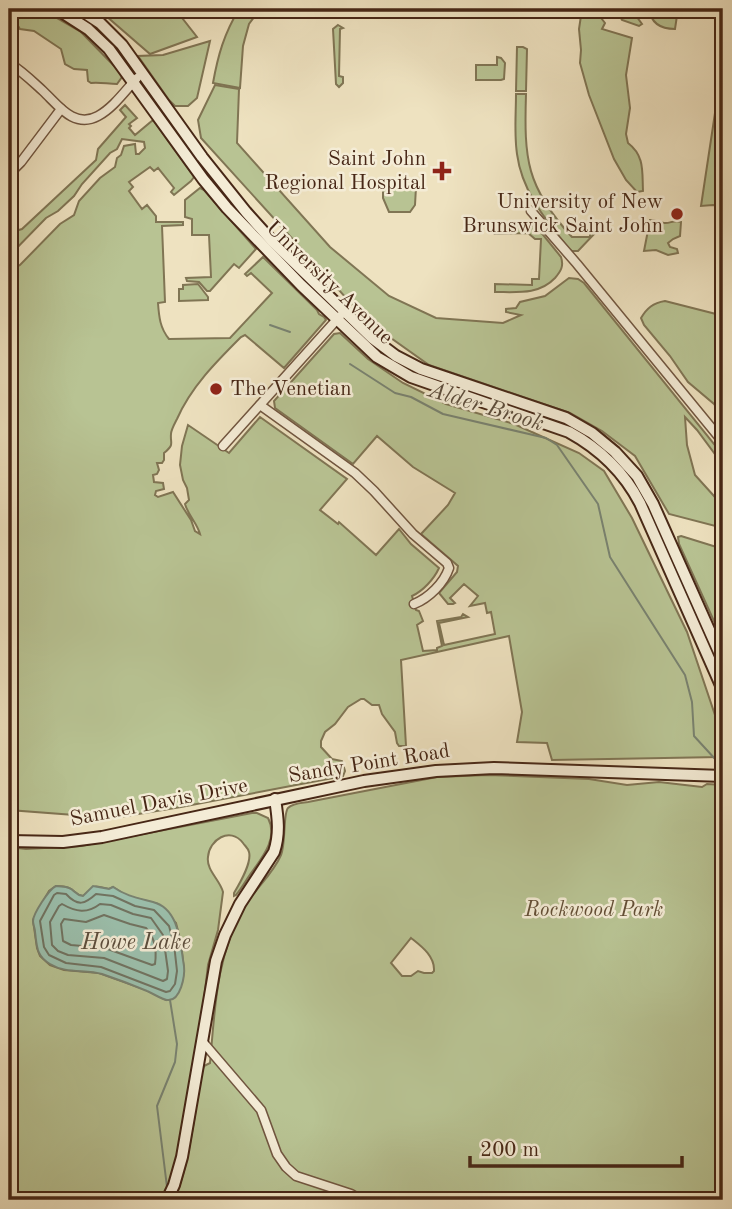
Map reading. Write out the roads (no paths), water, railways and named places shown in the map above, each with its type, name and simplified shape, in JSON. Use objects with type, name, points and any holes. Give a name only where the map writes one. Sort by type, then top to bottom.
[{"type":"main road","name":"University Avenue","points":[[57,9],[99,38],[227,208],[264,249],[340,315],[409,364],[566,418],[592,433],[615,452],[637,477],[649,498],[723,661]]},
{"type":"main road","name":"University Avenue","points":[[79,9],[100,23],[122,45],[229,193],[377,358],[411,377],[557,427],[582,439],[606,458],[627,480],[640,503],[723,690]]},
{"type":"main road","name":"Sandy Point Road","points":[[167,1200],[182,1157],[213,976],[225,935],[240,904],[268,862],[277,843],[275,799],[364,781],[476,768],[723,776]]},
{"type":"main road","name":"Samuel Davis Drive","points":[[9,841],[63,842],[102,837],[275,799]]},
{"type":"street","points":[[9,63],[29,77],[61,109],[76,118],[90,120],[108,109],[142,73]]},
{"type":"street","points":[[9,172],[22,162],[61,109]]},
{"type":"street","points":[[531,211],[723,442]]},
{"type":"street","points":[[223,446],[340,315]]},
{"type":"street","points":[[260,405],[355,473],[447,564],[449,568],[446,576],[426,598],[414,604]]},
{"type":"street","points":[[202,1041],[261,1110],[277,1154],[286,1167],[296,1176],[345,1191],[361,1200]]},
{"type":"water","name":"Howe Lake","points":[[56,886],[67,887],[83,896],[93,886],[109,889],[113,887],[127,895],[162,906],[169,912],[180,938],[184,966],[183,981],[176,997],[165,1000],[102,974],[62,969],[45,961],[38,950],[33,921],[42,902]]},
{"type":"waterway","name":"Alder Brook","points":[[270,325],[290,332]]},
{"type":"waterway","name":"Alder Brook","points":[[350,364],[395,393],[411,397],[443,414],[546,438],[557,445],[598,504],[610,557],[685,675],[692,702],[694,736],[716,760]]},
{"type":"waterway","points":[[167,1187],[157,1106],[175,1062],[177,1044],[170,1000]]},
{"type":"place","name":"Saint John Regional Hospital","points":[[442,171]]},
{"type":"place","name":"University of New Brunswick Saint John","points":[[677,214]]},
{"type":"place","name":"The Venetian","points":[[216,389]]},
{"type":"park label","name":"Rockwood Park","points":[[594,910]]}]
